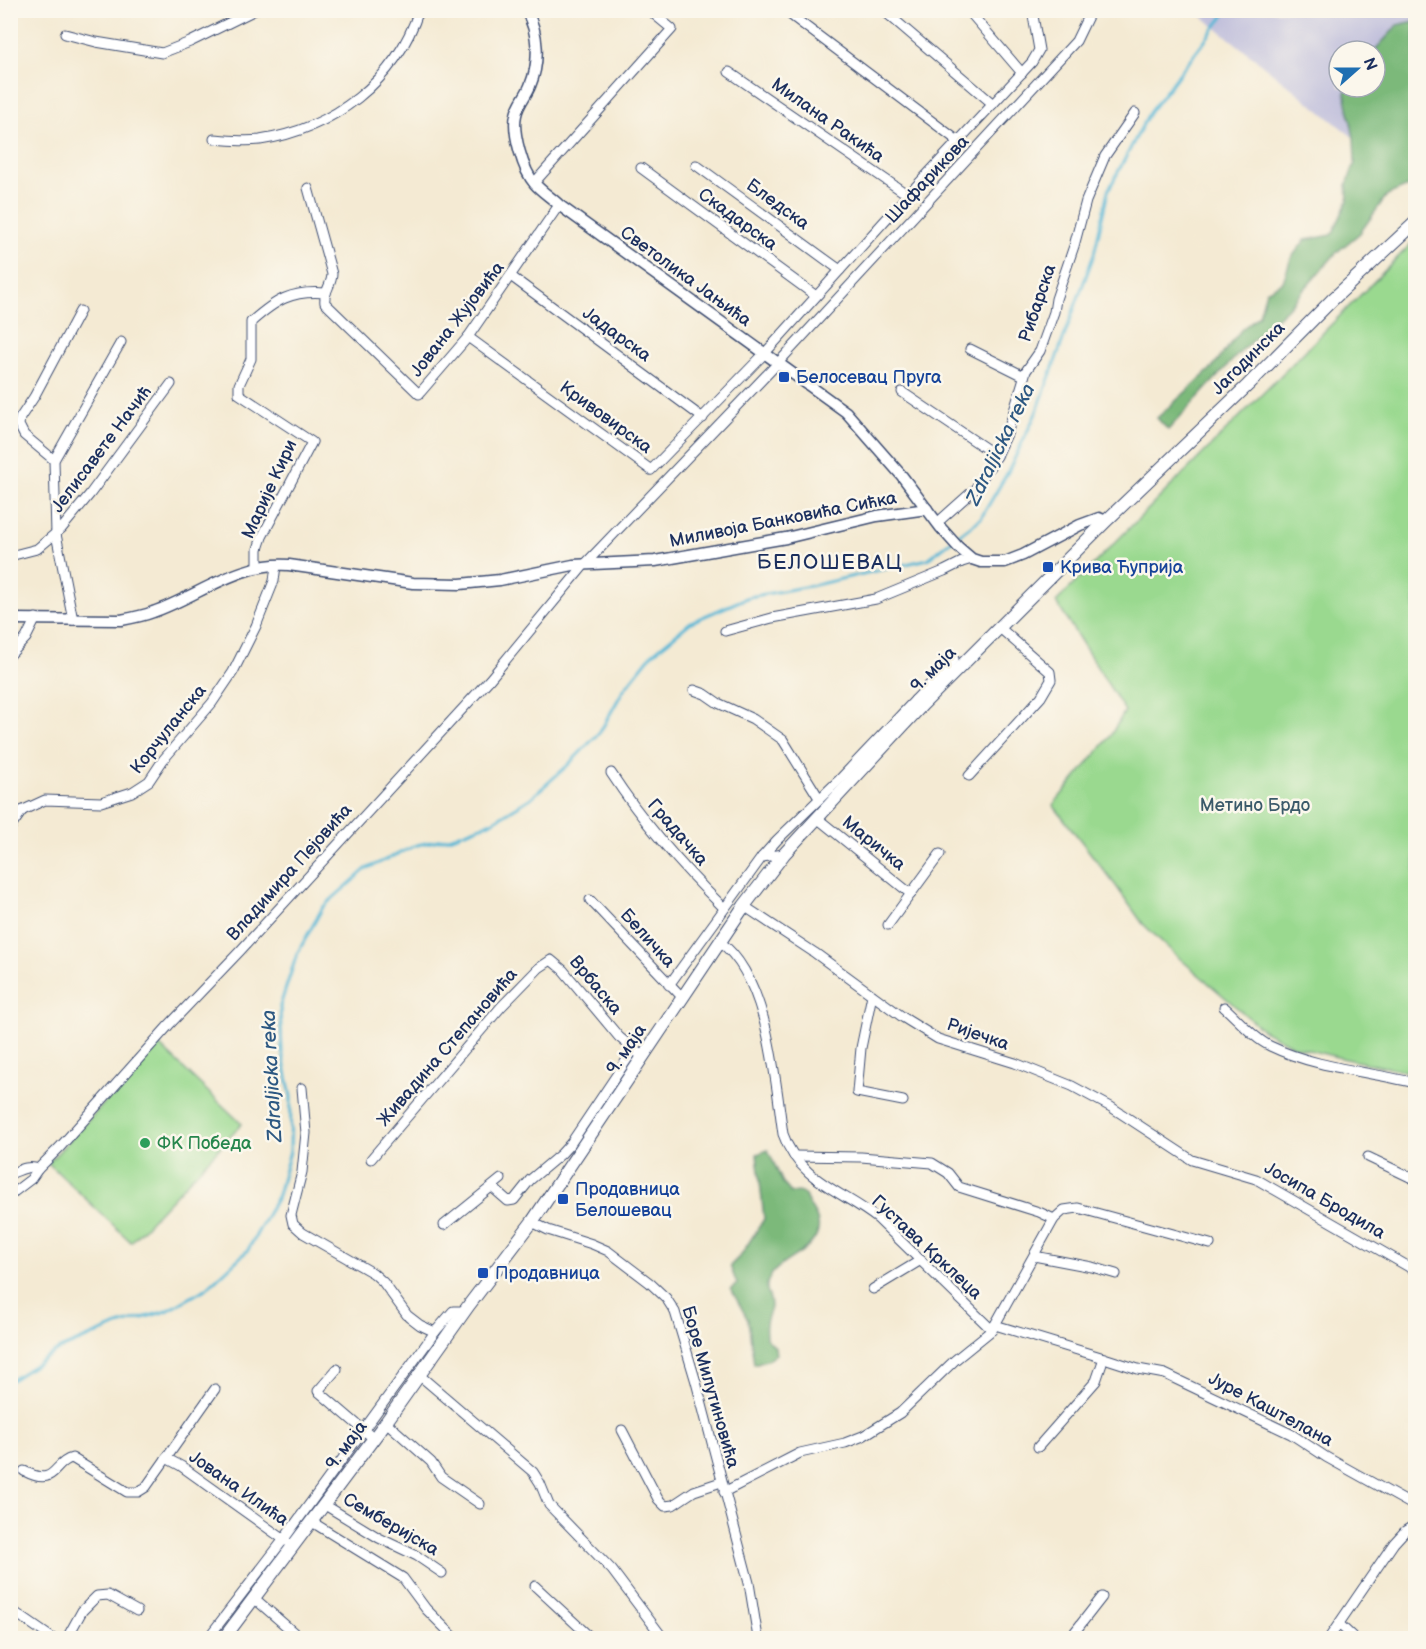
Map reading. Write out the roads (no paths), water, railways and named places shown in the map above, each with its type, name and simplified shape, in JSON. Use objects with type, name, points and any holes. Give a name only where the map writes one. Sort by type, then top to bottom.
[{"type":"main road","name":"Јагодинска","points":[[1107,520],[1248,385],[1371,262],[1416,222]]},
{"type":"main road","name":"9. маја","points":[[224,1638],[254,1598],[288,1543],[312,1522],[464,1311],[532,1222],[638,1053],[682,997],[744,906],[784,854],[929,698],[1107,520]]},
{"type":"street","points":[[65,34],[96,42],[162,53],[255,10]]},
{"type":"street","points":[[214,139],[247,141],[266,138],[309,126],[333,116],[363,95],[385,73],[403,46],[419,10]]},
{"type":"street","points":[[534,183],[672,29],[655,15],[658,10]]},
{"type":"street","points":[[784,10],[958,141]]},
{"type":"street","points":[[883,10],[993,104]]},
{"type":"street","points":[[968,10],[1022,73]]},
{"type":"street","name":"Кривовирска","points":[[468,337],[651,470],[765,353],[1022,73],[1039,50],[1032,10]]},
{"type":"street","name":"Шафарикова","points":[[585,564],[778,363],[1076,41],[1091,10]]},
{"type":"street","name":"Светолика Јањића","points":[[530,12],[537,60],[530,88],[515,117],[516,138],[527,172],[534,183],[560,205],[846,412],[911,487],[939,525],[972,559]]},
{"type":"street","name":"Милана Ракића","points":[[729,72],[908,195]]},
{"type":"street","name":"Рибарска","points":[[939,525],[975,489],[997,456],[1007,434],[1024,376],[1040,351],[1054,312],[1086,201],[1105,156],[1135,113]]},
{"type":"street","name":"Бледска","points":[[696,165],[840,270]]},
{"type":"street","name":"Скадарска","points":[[640,168],[816,296]]},
{"type":"street","points":[[308,188],[332,274],[332,283],[326,293]]},
{"type":"street","name":"Јована Жујовића","points":[[326,293],[325,303],[418,394],[468,337],[560,205]]},
{"type":"street","name":"Јадарска","points":[[512,277],[704,418]]},
{"type":"street","name":"Марије Кири","points":[[258,568],[258,549],[262,537],[312,442],[239,394],[239,385],[251,359],[251,322],[282,298],[298,292],[326,293]]},
{"type":"street","points":[[54,460],[24,435],[19,424],[20,418],[34,397],[80,311]]},
{"type":"street","points":[[73,620],[56,534],[54,460],[121,342]]},
{"type":"street","points":[[970,349],[1024,376]]},
{"type":"street","name":"Јелисавете Начић","points":[[10,556],[37,549],[56,534],[90,494],[171,384]]},
{"type":"street","points":[[902,392],[997,456]]},
{"type":"street","points":[[898,513],[910,501],[911,487]]},
{"type":"street","name":"Миливоја Банковића Сићка","points":[[10,619],[121,620],[153,612],[224,580],[258,568],[276,565],[413,583],[460,584],[500,580],[573,565],[655,561],[786,538],[849,521],[927,509]]},
{"type":"street","points":[[725,631],[749,623],[876,598],[972,559],[981,562],[1005,562],[1080,525],[1099,518],[1107,520]]},
{"type":"street","name":"Владимира Пејовића","points":[[10,1195],[31,1179],[60,1148],[169,1025],[240,951],[490,678],[585,564]]},
{"type":"street","name":"Корчуланска","points":[[22,811],[45,800],[82,802],[112,800],[132,792],[149,781],[163,760],[212,703],[233,672],[256,626],[274,580],[276,565]]},
{"type":"street","points":[[10,656],[33,628],[36,618]]},
{"type":"street","points":[[969,776],[1041,697],[1051,680],[1050,672],[1000,628]]},
{"type":"street","points":[[669,985],[762,857],[846,773],[954,659]]},
{"type":"street","points":[[694,690],[753,719],[783,740],[819,798]]},
{"type":"street","points":[[915,700],[929,698]]},
{"type":"street","name":"Градачка","points":[[611,773],[649,824],[724,908]]},
{"type":"street","points":[[10,807],[16,812],[22,811]]},
{"type":"street","points":[[10,828],[22,811]]},
{"type":"street","name":"Маричка","points":[[817,818],[911,894]]},
{"type":"street","points":[[762,857],[784,854]]},
{"type":"street","name":"Маричка","points":[[888,926],[940,854]]},
{"type":"street","name":"Беличка","points":[[590,900],[682,997]]},
{"type":"street","name":"Ријечка","points":[[744,906],[938,1039],[1032,1069],[1072,1086],[1111,1107],[1192,1160],[1215,1166]]},
{"type":"street","name":"Густава Крклеца","points":[[720,942],[735,955],[757,999],[767,1034],[783,1134],[794,1156],[812,1177],[870,1213],[993,1327]]},
{"type":"street","name":"Врбаска","points":[[551,960],[563,970],[619,1037],[638,1053]]},
{"type":"street","name":"Живадина Степановића","points":[[371,1159],[501,1007],[539,968],[551,960]]},
{"type":"street","points":[[872,995],[861,1048],[857,1092],[903,1101]]},
{"type":"street","points":[[1224,1007],[1270,1046],[1328,1064],[1416,1083]]},
{"type":"street","points":[[492,1187],[508,1201],[514,1200],[530,1180],[571,1143],[638,1053]]},
{"type":"street","points":[[302,1088],[306,1133],[302,1172],[291,1215],[293,1224],[303,1233],[373,1273],[383,1282],[408,1315],[420,1325],[435,1332]]},
{"type":"street","points":[[794,1156],[861,1157],[932,1163],[948,1173],[959,1187],[1039,1212],[1054,1219]]},
{"type":"street","points":[[1368,1157],[1416,1180]]},
{"type":"street","name":"Јосипа Бродила","points":[[1215,1166],[1262,1182],[1416,1271]]},
{"type":"street","points":[[10,1174],[32,1167],[38,1169]]},
{"type":"street","points":[[444,1225],[501,1179]]},
{"type":"street","points":[[622,1430],[658,1499],[665,1506],[673,1505],[694,1491],[722,1487],[800,1453],[845,1443],[872,1432],[900,1413],[955,1360],[984,1338],[993,1327],[1054,1219],[1064,1210],[1078,1208],[1210,1244]]},
{"type":"street","name":"Боре Милутиновића","points":[[532,1222],[608,1251],[650,1283],[671,1305],[696,1382],[749,1583],[759,1638]]},
{"type":"street","points":[[1034,1256],[1116,1274]]},
{"type":"street","points":[[873,1289],[921,1260]]},
{"type":"street","points":[[208,1638],[288,1543],[363,1429],[435,1332],[453,1311],[464,1311]]},
{"type":"street","name":"Јуре Каштелана","points":[[993,1327],[1138,1369],[1165,1374],[1291,1434],[1416,1509]]},
{"type":"street","points":[[1038,1447],[1096,1381],[1104,1358]]},
{"type":"street","points":[[337,1369],[318,1391],[373,1438]]},
{"type":"street","points":[[418,1374],[533,1472],[549,1504],[612,1570],[663,1638]]},
{"type":"street","name":"Јована Илића","points":[[24,1471],[41,1478],[58,1470],[66,1460],[72,1458],[127,1492],[146,1487],[215,1389]]},
{"type":"street","points":[[386,1422],[431,1462],[441,1478],[480,1504]]},
{"type":"street","name":"Јована Илића","points":[[166,1458],[181,1466],[288,1543]]},
{"type":"street","name":"Семберијска","points":[[325,1504],[379,1538],[417,1556],[442,1573]]},
{"type":"street","points":[[1329,1638],[1394,1543],[1413,1525],[1416,1509]]},
{"type":"street","points":[[312,1522],[402,1578],[432,1616],[455,1638]]},
{"type":"street","points":[[535,1586],[591,1638]]},
{"type":"street","points":[[67,1638],[82,1611],[97,1596],[108,1595],[136,1611]]},
{"type":"street","points":[[1070,1638],[1102,1597]]},
{"type":"street","points":[[254,1598],[300,1638]]},
{"type":"street","points":[[10,1609],[52,1638]]},
{"type":"street","points":[[1339,1624],[1354,1638]]},
{"type":"waterway","name":"Zdraljicka reka","points":[[10,1381],[58,1350],[118,1325],[167,1311],[207,1288],[248,1250],[278,1195],[290,1151],[291,1097],[282,1051],[280,1006],[297,954],[323,907],[366,869],[417,845],[452,837],[492,822],[531,798],[600,732],[624,689],[652,654],[691,622],[749,597],[815,585],[928,559],[981,518],[1009,470],[1038,409],[1094,254],[1108,191],[1149,113],[1228,10]]},
{"type":"place","name":"Белосевац Пруга","points":[[784,377]]},
{"type":"place","name":"Крива Ћуприја","points":[[1048,567]]},
{"type":"place","name":"ФК Победа","points":[[145,1143]]},
{"type":"place","name":"Продавница Белошевац","points":[[563,1199]]},
{"type":"place","name":"Продавница","points":[[483,1273]]},
{"type":"district","name":"БЕЛОШЕВАЦ","points":[[830,562]]},
{"type":"park label","name":"Метино Брдо","points":[[1255,805]]}]
